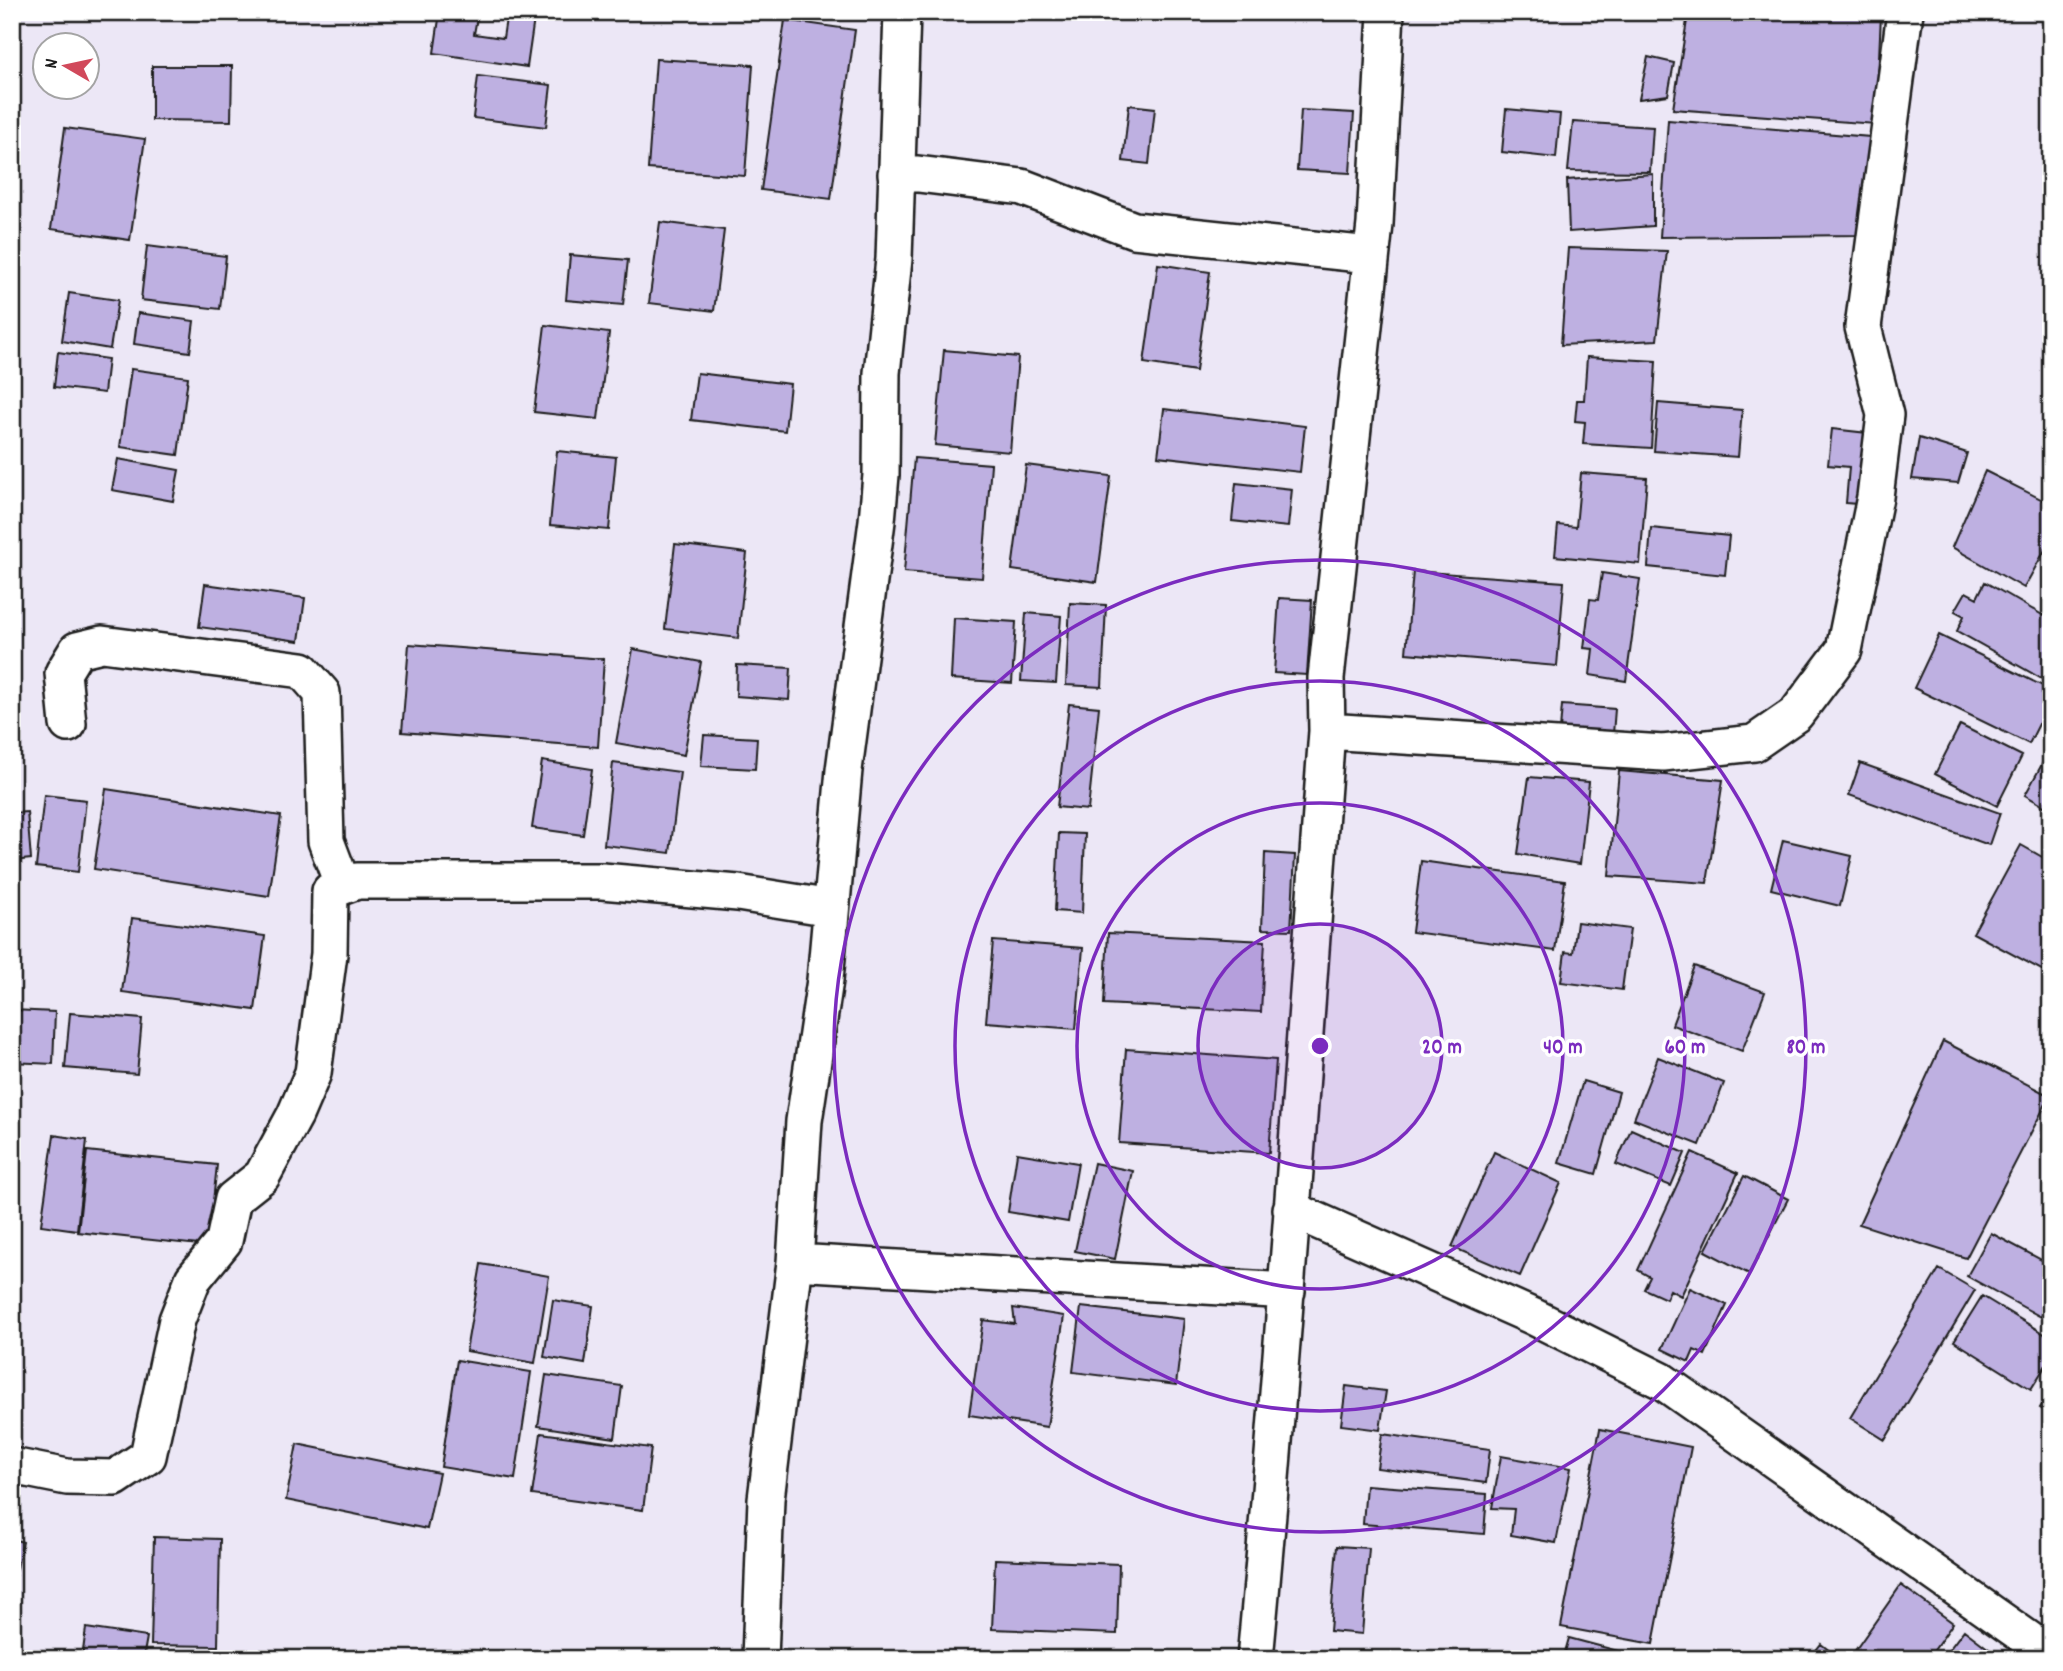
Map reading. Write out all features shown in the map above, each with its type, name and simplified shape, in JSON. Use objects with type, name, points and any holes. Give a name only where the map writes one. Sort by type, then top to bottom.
[{"type":"street","points":[[760,1659],[766,1499],[795,1262],[804,1121],[825,980],[844,770],[879,498],[882,373],[894,259],[902,12]]},
{"type":"street","points":[[1255,1659],[1287,1291],[1327,730],[1329,634],[1375,224],[1385,12]]},
{"type":"street","points":[[1327,730],[1663,753],[1754,743],[1797,714],[1844,650],[1874,497],[1885,415],[1863,327],[1905,12]]},
{"type":"street","points":[[896,174],[918,174],[1022,187],[1134,230],[1370,255]]},
{"type":"street","points":[[68,724],[63,673],[77,650],[102,644],[302,670],[322,692],[326,841],[343,886]]},
{"type":"street","points":[[12,1466],[67,1477],[115,1478],[148,1456],[177,1320],[193,1279],[224,1241],[233,1199],[262,1176],[295,1115],[313,1073],[329,954],[330,891],[357,881],[601,881],[738,893],[831,908]]},
{"type":"street","points":[[1291,1209],[1534,1317],[1662,1381],[2051,1654]]},
{"type":"street","points":[[795,1262],[1287,1291]]},
{"type":"building","points":[[440,12],[478,12],[474,34],[503,38],[507,12],[535,12],[527,67],[434,53]]},
{"type":"building","points":[[1688,14],[1881,14],[1876,124],[1673,109]]},
{"type":"building","points":[[785,20],[855,30],[831,199],[761,190]]},
{"type":"building","points":[[1648,57],[1674,63],[1668,95],[1639,99]]},
{"type":"building","points":[[656,59],[753,65],[745,176],[648,169]]},
{"type":"building","points":[[152,66],[232,66],[231,121],[152,120]]},
{"type":"building","points":[[478,76],[551,85],[546,127],[473,118]]},
{"type":"building","points":[[1129,105],[1155,108],[1149,164],[1123,161]]},
{"type":"building","points":[[1506,109],[1560,114],[1556,158],[1502,152]]},
{"type":"building","points":[[1301,110],[1354,113],[1350,173],[1297,170]]},
{"type":"building","points":[[1668,120],[1870,137],[1857,235],[1660,237]]},
{"type":"building","points":[[1573,122],[1653,127],[1650,172],[1568,171]]},
{"type":"building","points":[[65,128],[145,139],[130,240],[51,229]]},
{"type":"building","points":[[1653,174],[1653,226],[1569,232],[1567,180]]},
{"type":"building","points":[[660,222],[724,230],[714,311],[649,303]]},
{"type":"building","points":[[147,246],[226,256],[220,309],[141,300]]},
{"type":"building","points":[[1568,248],[1667,251],[1657,340],[1561,345]]},
{"type":"building","points":[[570,255],[628,260],[623,305],[566,300]]},
{"type":"building","points":[[1158,264],[1210,272],[1196,371],[1144,363]]},
{"type":"building","points":[[69,293],[118,300],[110,349],[62,341]]},
{"type":"building","points":[[138,313],[194,321],[190,352],[134,344]]},
{"type":"building","points":[[545,325],[609,333],[598,419],[534,412]]},
{"type":"building","points":[[944,350],[1018,357],[1010,452],[935,445]]},
{"type":"building","points":[[58,352],[108,359],[104,393],[54,387]]},
{"type":"building","points":[[1587,357],[1656,361],[1651,448],[1583,444],[1585,422],[1575,421],[1577,400],[1584,400]]},
{"type":"building","points":[[131,369],[188,377],[178,455],[120,447]]},
{"type":"building","points":[[697,373],[790,384],[785,431],[691,420]]},
{"type":"building","points":[[1658,403],[1742,410],[1738,457],[1654,451]]},
{"type":"building","points":[[1164,409],[1305,426],[1300,472],[1158,456]]},
{"type":"building","points":[[1832,429],[1876,434],[1868,505],[1846,503],[1849,467],[1828,465]]},
{"type":"building","points":[[1919,438],[1967,453],[1958,483],[1912,479]]},
{"type":"building","points":[[557,451],[616,457],[609,530],[550,525]]},
{"type":"building","points":[[12,457],[17,458],[12,501]]},
{"type":"building","points":[[914,458],[991,464],[982,578],[904,572]]},
{"type":"building","points":[[118,459],[179,470],[173,501],[112,490]]},
{"type":"building","points":[[1026,465],[1111,476],[1097,582],[1012,570]]},
{"type":"building","points":[[1985,471],[2051,504],[2051,539],[2024,588],[1952,547]]},
{"type":"building","points":[[1581,473],[1647,478],[1640,564],[1555,556],[1558,525],[1576,527]]},
{"type":"building","points":[[1236,483],[1292,489],[1288,527],[1232,521]]},
{"type":"building","points":[[1651,528],[1729,536],[1725,575],[1648,567]]},
{"type":"building","points":[[675,544],[747,553],[738,638],[665,629]]},
{"type":"building","points":[[1413,571],[1564,582],[1557,666],[1406,653]]},
{"type":"building","points":[[1602,573],[1640,579],[1626,681],[1590,675],[1593,649],[1584,648],[1590,599],[1598,600]]},
{"type":"building","points":[[1985,582],[2051,620],[2051,684],[1957,631],[1964,616],[1955,611],[1966,592],[1977,598]]},
{"type":"building","points":[[205,584],[305,598],[299,641],[199,627]]},
{"type":"building","points":[[1279,598],[1312,600],[1307,675],[1274,673]]},
{"type":"building","points":[[1070,603],[1106,605],[1102,687],[1066,685]]},
{"type":"building","points":[[1026,613],[1061,616],[1056,683],[1021,681]]},
{"type":"building","points":[[954,618],[1016,622],[1012,683],[951,679]]},
{"type":"building","points":[[1939,635],[2051,690],[2051,700],[2029,744],[1914,688]]},
{"type":"building","points":[[409,644],[604,659],[598,747],[402,732]]},
{"type":"building","points":[[633,649],[701,662],[684,755],[616,743]]},
{"type":"building","points":[[737,665],[791,668],[789,700],[736,696]]},
{"type":"building","points":[[1069,704],[1099,707],[1088,810],[1057,807]]},
{"type":"building","points":[[1562,705],[1615,709],[1613,734],[1560,730]]},
{"type":"building","points":[[1960,725],[2022,756],[1997,806],[1935,774]]},
{"type":"building","points":[[704,735],[757,738],[755,769],[701,766]]},
{"type":"building","points":[[2051,748],[2051,810],[2025,795]]},
{"type":"building","points":[[542,761],[592,769],[583,835],[532,828]]},
{"type":"building","points":[[613,763],[680,772],[670,853],[604,845]]},
{"type":"building","points":[[1860,763],[2000,813],[1989,845],[1849,795]]},
{"type":"building","points":[[1619,771],[1723,780],[1707,883],[1609,876]]},
{"type":"building","points":[[1529,777],[1589,782],[1580,864],[1518,854]]},
{"type":"building","points":[[106,789],[281,816],[269,896],[94,869]]},
{"type":"building","points":[[44,795],[86,800],[78,872],[36,867]]},
{"type":"building","points":[[27,812],[31,859],[12,861],[12,813]]},
{"type":"building","points":[[1059,833],[1085,834],[1082,913],[1055,911]]},
{"type":"building","points":[[1783,840],[1852,856],[1840,906],[1771,889]]},
{"type":"building","points":[[2021,845],[2051,862],[2051,975],[1973,933]]},
{"type":"building","points":[[1265,853],[1295,855],[1291,930],[1262,929]]},
{"type":"building","points":[[1421,861],[1565,881],[1555,951],[1412,932]]},
{"type":"building","points":[[132,918],[265,936],[255,1010],[122,992]]},
{"type":"building","points":[[1577,922],[1630,929],[1622,990],[1561,982],[1565,952],[1573,953]]},
{"type":"building","points":[[1108,933],[1265,941],[1261,1012],[1104,1004]]},
{"type":"building","points":[[993,941],[1083,948],[1076,1029],[986,1022]]},
{"type":"building","points":[[1694,966],[1765,992],[1742,1051],[1672,1025]]},
{"type":"building","points":[[12,1010],[55,1012],[53,1064],[12,1062]]},
{"type":"building","points":[[70,1013],[142,1019],[137,1074],[65,1068]]},
{"type":"building","points":[[1943,1041],[2050,1096],[1966,1258],[1859,1224]]},
{"type":"building","points":[[1126,1049],[1276,1060],[1269,1153],[1119,1143]]},
{"type":"building","points":[[1658,1057],[1724,1083],[1700,1145],[1634,1119]]},
{"type":"building","points":[[1583,1081],[1619,1092],[1596,1174],[1559,1163]]},
{"type":"building","points":[[1631,1129],[1685,1153],[1671,1186],[1616,1164]]},
{"type":"building","points":[[54,1135],[87,1140],[77,1230],[41,1225]]},
{"type":"building","points":[[87,1151],[217,1165],[208,1246],[78,1232]]},
{"type":"building","points":[[1494,1152],[1561,1183],[1520,1276],[1452,1247]]},
{"type":"building","points":[[1692,1152],[1738,1173],[1681,1296],[1670,1290],[1666,1299],[1644,1289],[1650,1277],[1638,1270]]},
{"type":"building","points":[[1017,1153],[1078,1163],[1068,1222],[1008,1212]]},
{"type":"building","points":[[1094,1163],[1133,1171],[1115,1259],[1075,1251]]},
{"type":"building","points":[[1744,1176],[1788,1199],[1749,1274],[1705,1251]]},
{"type":"building","points":[[1991,1233],[2051,1265],[2051,1299],[2041,1317],[1967,1276]]},
{"type":"building","points":[[481,1264],[549,1276],[535,1363],[466,1351]]},
{"type":"building","points":[[1939,1269],[1975,1290],[1885,1440],[1850,1418]]},
{"type":"building","points":[[1690,1288],[1727,1305],[1705,1355],[1694,1350],[1689,1362],[1662,1349]]},
{"type":"building","points":[[1982,1296],[2051,1338],[2051,1357],[2031,1389],[1954,1341]]},
{"type":"building","points":[[553,1300],[593,1306],[585,1364],[544,1357]]},
{"type":"building","points":[[1081,1307],[1184,1319],[1176,1385],[1073,1372]]},
{"type":"building","points":[[1013,1308],[1064,1316],[1047,1427],[969,1415],[983,1320],[1015,1324]]},
{"type":"building","points":[[457,1360],[531,1372],[515,1479],[441,1467]]},
{"type":"building","points":[[546,1375],[622,1386],[615,1438],[538,1426]]},
{"type":"building","points":[[1346,1386],[1386,1391],[1380,1430],[1341,1425]]},
{"type":"building","points":[[2051,1391],[2051,1415],[2040,1408]]},
{"type":"building","points":[[1600,1429],[1691,1447],[1653,1644],[1561,1627]]},
{"type":"building","points":[[541,1433],[651,1448],[643,1510],[532,1495]]},
{"type":"building","points":[[1382,1434],[1490,1449],[1486,1483],[1377,1468]]},
{"type":"building","points":[[297,1444],[439,1473],[427,1529],[286,1500]]},
{"type":"building","points":[[1501,1456],[1571,1468],[1556,1543],[1511,1535],[1514,1509],[1492,1508]]},
{"type":"building","points":[[1366,1485],[1487,1494],[1484,1534],[1363,1524]]},
{"type":"building","points":[[154,1537],[220,1539],[218,1646],[151,1645]]},
{"type":"building","points":[[12,1539],[23,1542],[12,1590]]},
{"type":"building","points":[[1337,1546],[1369,1548],[1362,1634],[1330,1631]]},
{"type":"building","points":[[995,1559],[1119,1564],[1117,1634],[992,1629]]},
{"type":"building","points":[[1901,1585],[1953,1623],[1928,1659],[1864,1659],[1854,1652]]},
{"type":"building","points":[[86,1628],[147,1637],[143,1659],[82,1659]]},
{"type":"building","points":[[1964,1630],[2002,1659],[1942,1659]]},
{"type":"building","points":[[1569,1638],[1633,1655],[1632,1659],[1563,1659]]},
{"type":"building","points":[[1821,1644],[1840,1659],[1809,1659]]}]
